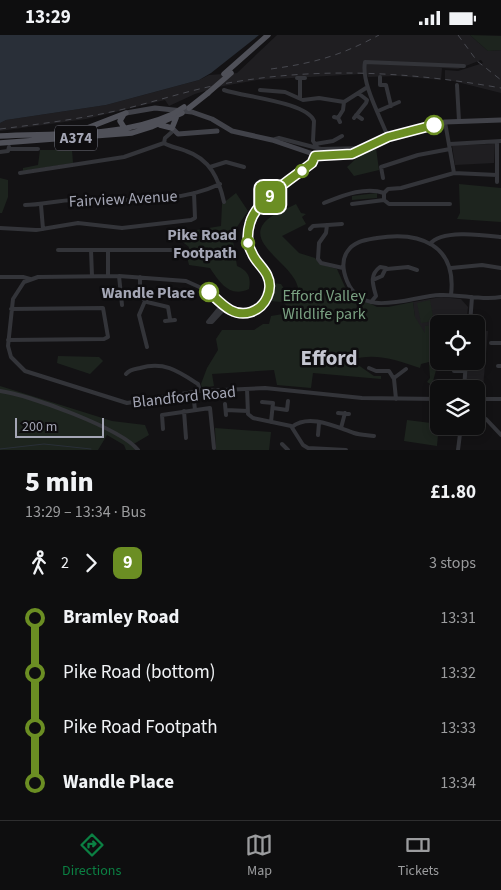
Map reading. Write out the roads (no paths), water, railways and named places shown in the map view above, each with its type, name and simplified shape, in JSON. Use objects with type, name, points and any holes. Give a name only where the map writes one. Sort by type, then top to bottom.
[{"type":"main road","name":"A374","points":[[0,143],[9,146],[120,135],[151,127],[184,110],[268,35]]},
{"type":"main road","name":"A374","points":[[227,73],[272,35]]},
{"type":"main road","points":[[48,133],[83,130],[126,113],[165,108],[209,118],[217,128]]},
{"type":"main road","name":"A374","points":[[0,136],[125,129],[150,124],[184,110]]},
{"type":"main road","points":[[172,130],[173,122],[184,110]]},
{"type":"main road","points":[[125,129],[120,121],[126,113]]},
{"type":"main road","points":[[151,127],[164,125],[180,134],[217,128],[272,140],[315,156],[348,155],[388,137],[445,122],[501,119]]},
{"type":"street","points":[[388,137],[374,99],[366,88],[364,63],[367,61],[464,65]]},
{"type":"street","points":[[380,77],[380,85],[394,85]]},
{"type":"street","points":[[300,98],[301,78]]},
{"type":"street","points":[[264,85],[262,90],[280,91],[300,98],[319,98],[344,102],[366,88]]},
{"type":"street","points":[[386,85],[391,106]]},
{"type":"street","points":[[457,85],[460,121]]},
{"type":"street","points":[[224,91],[287,105],[308,113],[314,121],[313,141],[316,146]]},
{"type":"street","points":[[358,93],[367,100],[366,105],[355,117],[362,119]]},
{"type":"street","points":[[337,119],[343,110],[344,102]]},
{"type":"street","points":[[378,111],[400,103]]},
{"type":"street","points":[[445,122],[454,173]]},
{"type":"street","points":[[164,143],[165,138],[172,130]]},
{"type":"street","points":[[316,146],[342,136]]},
{"type":"street","points":[[272,140],[278,138],[330,150],[367,148]]},
{"type":"street","points":[[383,178],[381,167],[418,155],[450,147],[499,141],[497,182]]},
{"type":"street","points":[[20,173],[124,157],[164,143],[191,152],[210,167],[220,184],[224,202]]},
{"type":"street","points":[[0,152],[9,146],[38,149]]},
{"type":"street","points":[[0,277],[23,277],[30,279],[44,276],[120,276],[191,282],[206,289],[233,312],[248,313],[256,310],[266,300],[270,290],[269,279],[251,251],[248,237],[250,223],[258,207],[312,163],[315,156]]},
{"type":"street","points":[[210,167],[226,162],[244,167]]},
{"type":"street","points":[[384,200],[384,193],[388,189],[401,188],[454,173],[497,175]]},
{"type":"street","name":"Fairview Avenue","points":[[25,205],[41,205],[74,200],[119,201],[194,193],[220,184]]},
{"type":"street","points":[[324,203],[357,193],[376,191],[384,193]]},
{"type":"street","points":[[0,228],[43,229],[78,223],[117,228],[191,220],[196,218],[194,193]]},
{"type":"street","points":[[352,204],[384,200],[389,203],[450,204]]},
{"type":"street","points":[[41,205],[43,229]]},
{"type":"street","points":[[310,229],[313,226],[342,224]]},
{"type":"street","points":[[326,225],[326,233],[319,243],[318,259],[321,263],[343,268]]},
{"type":"street","points":[[452,295],[451,268],[445,257],[430,243],[412,236],[402,235],[363,240],[348,250],[343,268],[350,287],[371,302],[379,304],[436,295],[501,297]]},
{"type":"street","points":[[430,243],[435,238],[457,235],[501,237]]},
{"type":"street","points":[[58,250],[172,250]]},
{"type":"street","points":[[91,250],[92,276]]},
{"type":"street","points":[[108,250],[108,276]]},
{"type":"street","points":[[451,268],[482,265],[501,267]]},
{"type":"street","points":[[379,304],[373,280],[373,273],[377,269],[383,266],[387,269],[408,267],[417,271]]},
{"type":"street","points":[[373,280],[379,278],[387,269]]},
{"type":"street","points":[[120,276],[122,305]]},
{"type":"street","points":[[140,277],[139,293],[145,301],[170,307],[168,320],[175,320]]},
{"type":"street","name":"Blandford Road","points":[[30,279],[19,287],[13,299],[8,341],[10,357],[25,371],[119,402],[134,402],[200,391],[247,389],[286,389],[362,398],[430,399]]},
{"type":"street","points":[[371,302],[376,296]]},
{"type":"street","points":[[471,315],[472,297]]},
{"type":"street","points":[[145,301],[139,315],[147,347]]},
{"type":"street","points":[[224,306],[212,322],[208,322],[224,306]]},
{"type":"street","points":[[8,341],[104,339],[108,337],[103,308],[11,309]]},
{"type":"street","points":[[490,343],[501,343],[500,337]]},
{"type":"street","points":[[126,373],[149,365],[166,366],[198,385],[200,391]]},
{"type":"street","points":[[369,368],[376,371],[389,371],[394,378],[396,399]]},
{"type":"street","points":[[394,378],[406,369]]},
{"type":"street","points":[[454,371],[465,371],[464,380]]},
{"type":"street","points":[[247,389],[248,411],[253,418],[292,427],[302,422],[319,423],[341,428],[355,434],[374,436]]},
{"type":"street","points":[[0,391],[9,392],[80,417],[121,436],[138,450]]},
{"type":"street","points":[[194,392],[196,410]]},
{"type":"street","points":[[485,399],[501,399]]},
{"type":"street","points":[[273,408],[287,409],[288,401]]},
{"type":"street","points":[[262,402],[273,403],[271,422]]},
{"type":"street","points":[[225,404],[226,412],[248,411]]},
{"type":"street","points":[[164,429],[162,415],[210,408],[214,448]]},
{"type":"street","points":[[184,411],[186,438]]},
{"type":"street","points":[[338,413],[347,413],[341,428]]},
{"type":"street","points":[[486,419],[500,433]]},
{"type":"street","points":[[318,435],[319,423]]},
{"type":"street","points":[[292,427],[304,448],[346,450]]},
{"type":"street","points":[[458,450],[460,435]]},
{"type":"street","points":[[282,444],[288,450]]},
{"type":"waterway","points":[[0,449],[44,444],[91,449]]},
{"type":"railway","points":[[271,69],[326,58],[379,35]]},
{"type":"railway","points":[[458,35],[477,61],[501,80]]},
{"type":"railway","points":[[0,129],[105,113],[219,85],[267,77],[301,74],[368,73],[401,75],[501,88]]},
{"type":"place","name":"Pike Road Footpath","points":[[248,243]]},
{"type":"place","name":"Wandle Place","points":[[209,292]]},
{"type":"district","name":"Efford","points":[[329,358]]},
{"type":"park label","name":"Efford Valley Wildlife park","points":[[324,304]]}]
